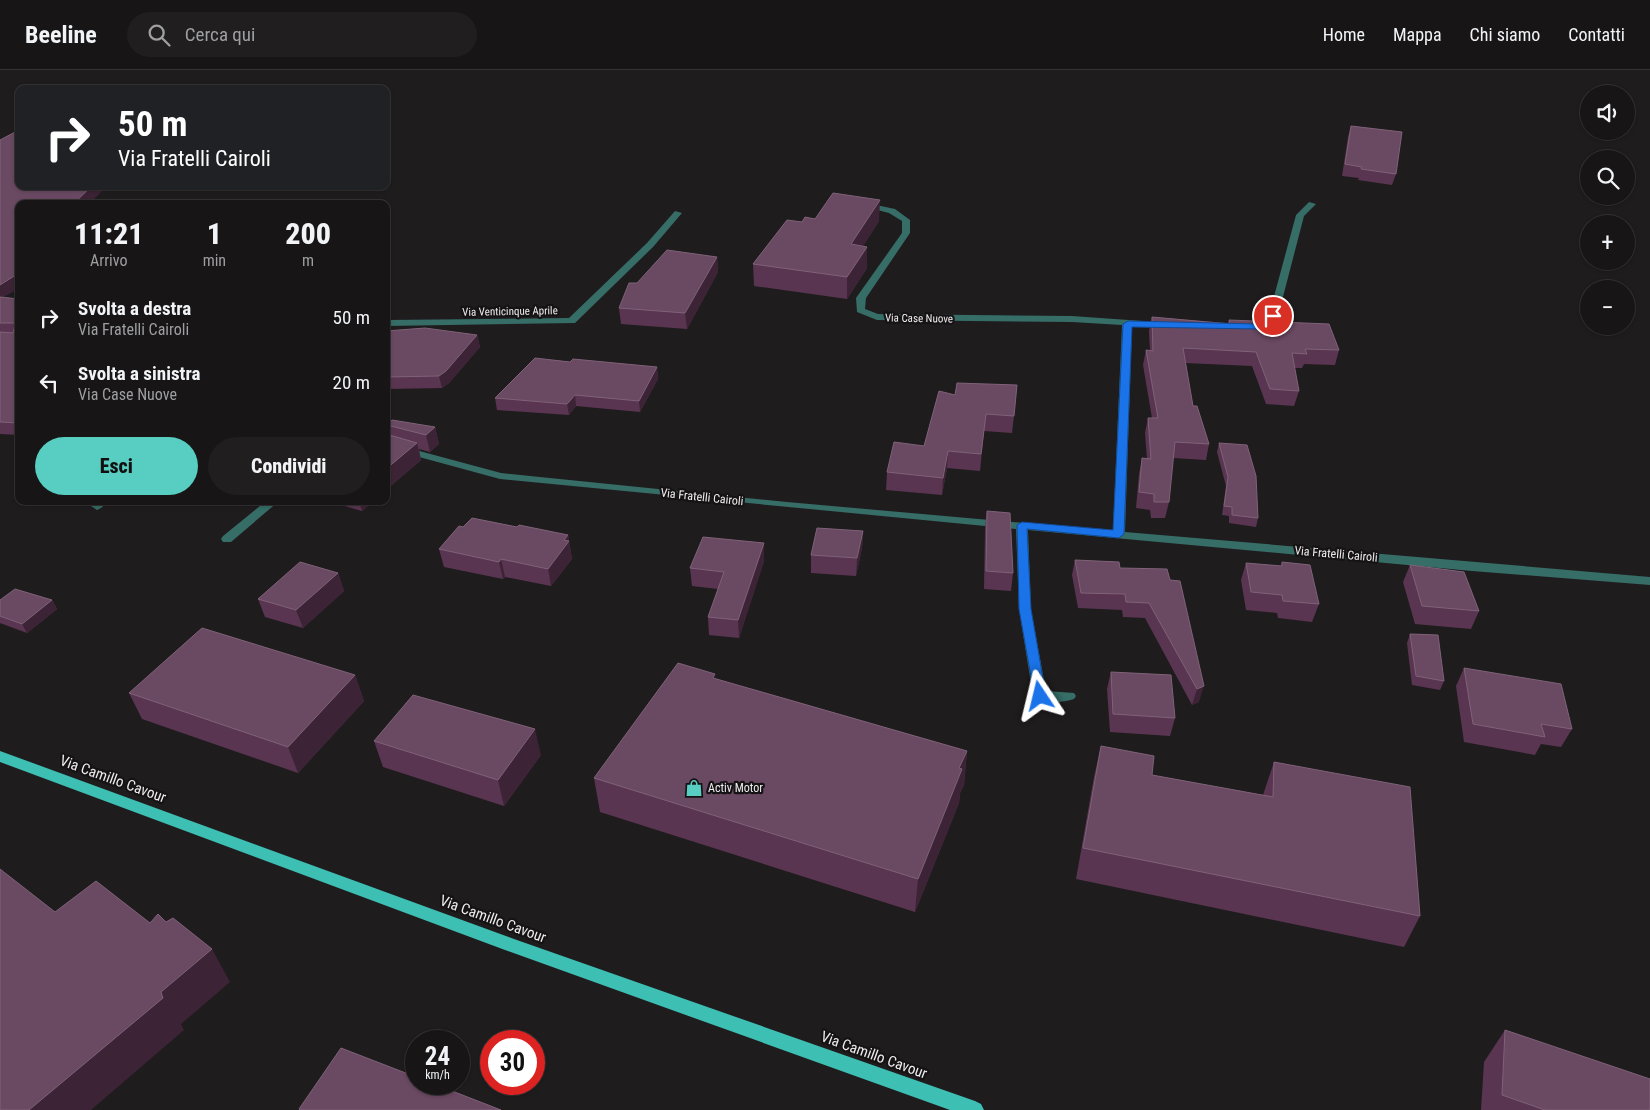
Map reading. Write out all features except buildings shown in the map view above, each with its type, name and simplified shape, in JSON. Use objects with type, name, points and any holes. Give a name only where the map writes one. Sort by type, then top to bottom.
[{"type":"main road","name":"Via Camillo Cavour","points":[[0,756],[512,945],[975,1110]]},
{"type":"street","name":"Via Case Nuove","points":[[865,204],[892,211],[906,220],[906,233],[861,298],[860,310],[876,317],[1072,319],[1128,324],[1174,325]]},
{"type":"street","points":[[1246,327],[1259,326],[1273,316],[1300,215],[1312,204]]},
{"type":"street","name":"Via Venticinque Aprile","points":[[390,323],[572,321],[650,246],[678,212]]},
{"type":"street","points":[[1119,534],[1128,324]]},
{"type":"street","name":"Via Fratelli Cairoli","points":[[390,446],[500,476],[787,506],[1022,525],[1482,568],[1650,581]]},
{"type":"street","points":[[227,539],[268,505]]},
{"type":"street","points":[[1022,525],[1025,609],[1040,696],[1069,696]]},
{"type":"place","name":"Activ Motor","points":[[694,788]]},
{"type":"route","points":[[1040,696],[1025,609],[1022,525],[1119,534],[1128,324],[1259,326],[1273,316]]}]
